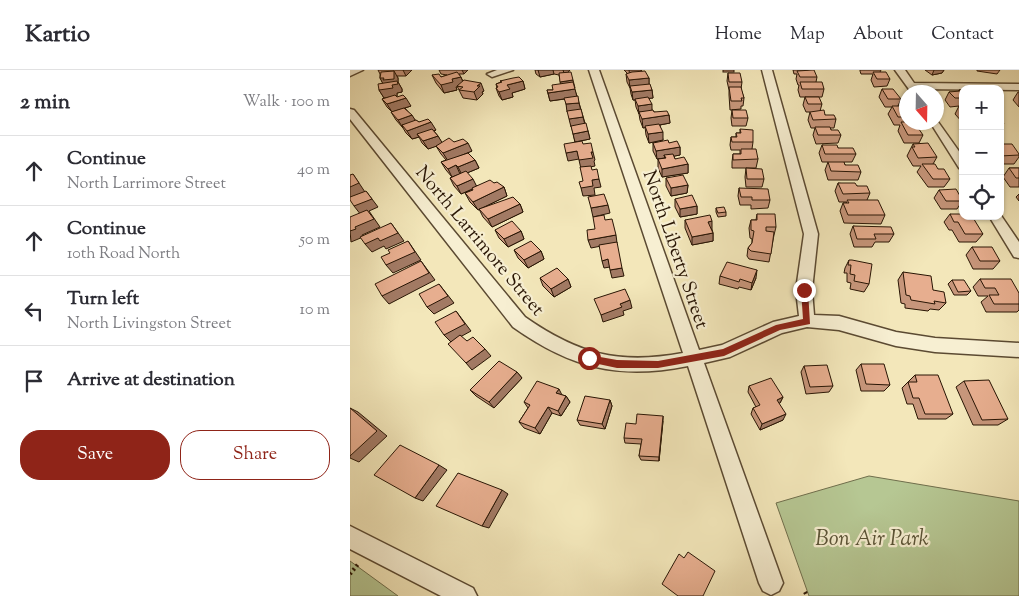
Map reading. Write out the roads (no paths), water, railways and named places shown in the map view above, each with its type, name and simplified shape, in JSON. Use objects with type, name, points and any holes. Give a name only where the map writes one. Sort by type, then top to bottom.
[{"type":"street","points":[[350,73],[358,70]]},
{"type":"street","points":[[492,74],[508,70]]},
{"type":"street","name":"North Liberty Street","points":[[594,70],[771,583]]},
{"type":"street","points":[[767,70],[810,234],[804,290],[807,322]]},
{"type":"street","points":[[900,70],[910,85]]},
{"type":"street","points":[[944,88],[1019,86]]},
{"type":"street","name":"North Larrimore Street","points":[[350,112],[519,322],[532,333],[574,354],[629,365],[658,364],[724,352],[779,327],[807,322],[839,322],[893,338],[935,345],[1019,350]]},
{"type":"street","points":[[940,130],[959,160]]},
{"type":"street","points":[[998,220],[1019,253]]},
{"type":"street","points":[[350,537],[465,596]]},
{"type":"park label","name":"Bon Air Park","points":[[872,537]]}]
